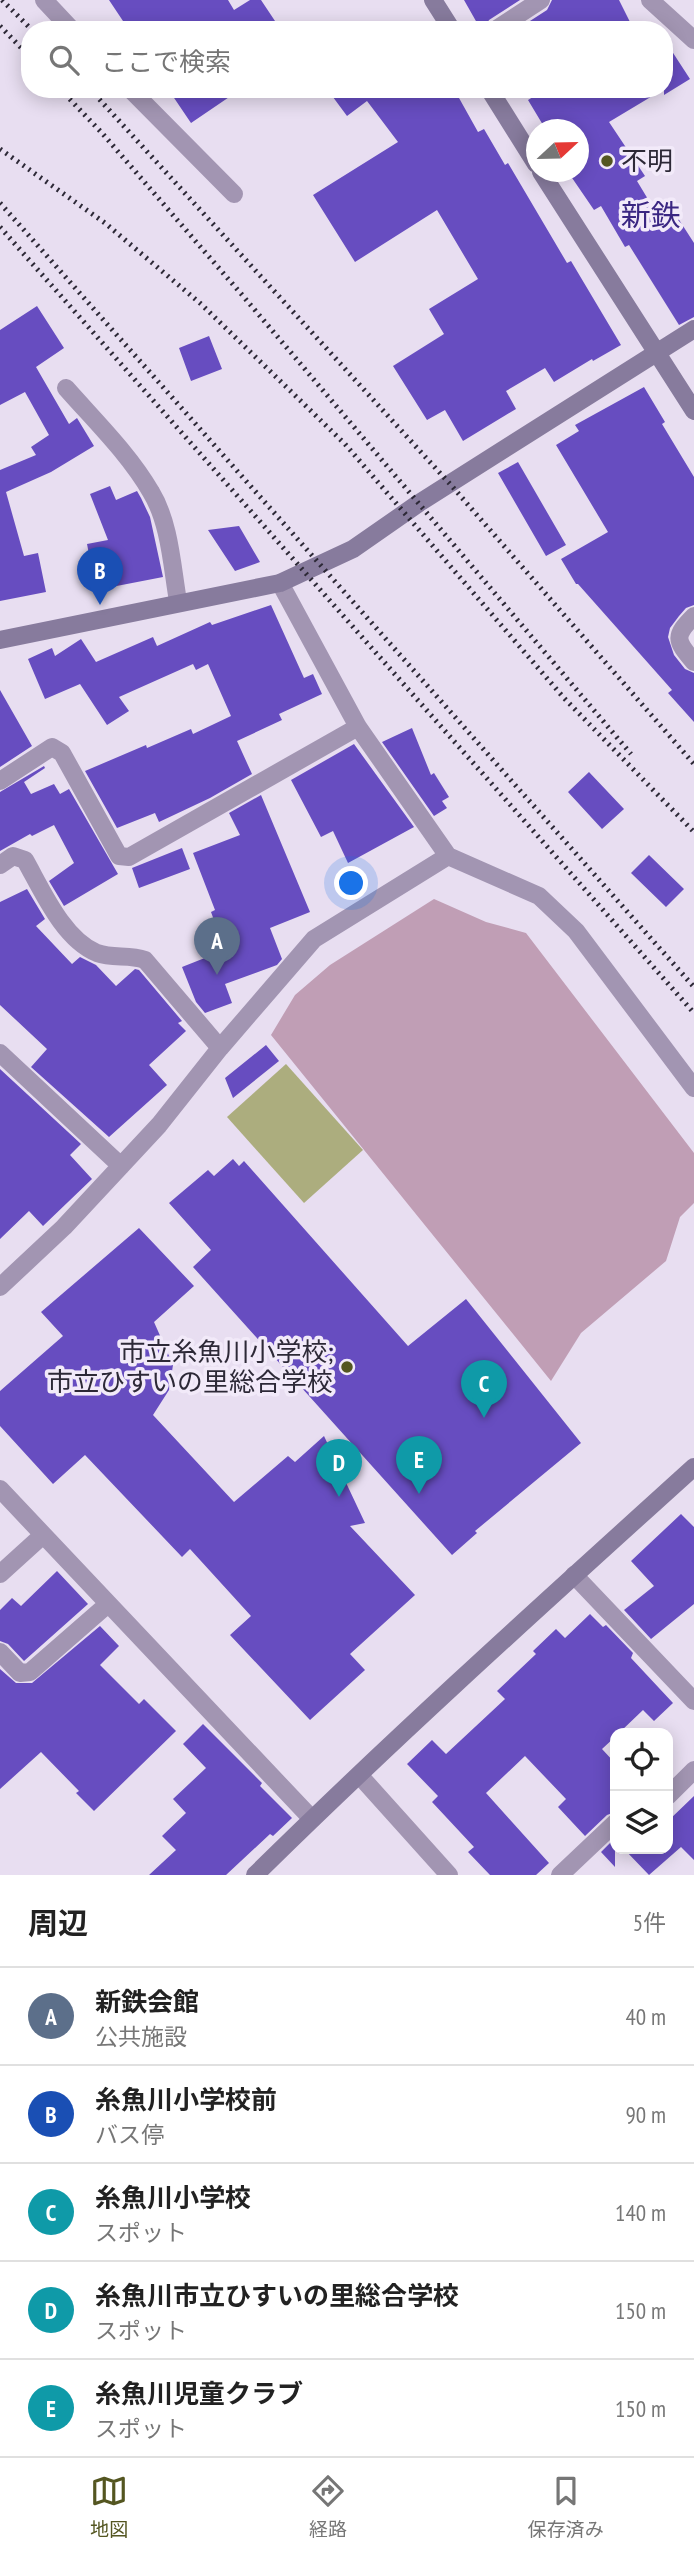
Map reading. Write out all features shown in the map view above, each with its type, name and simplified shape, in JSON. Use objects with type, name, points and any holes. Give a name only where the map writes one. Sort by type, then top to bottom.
[{"type":"street","points":[[44,0],[64,21]]},
{"type":"street","points":[[433,0],[446,21]]},
{"type":"street","points":[[509,21],[541,0]]},
{"type":"street","points":[[650,0],[694,40]]},
{"type":"street","points":[[139,98],[234,194]]},
{"type":"street","points":[[495,98],[526,147]]},
{"type":"street","points":[[547,182],[694,411]]},
{"type":"street","points":[[0,640],[178,601],[280,583],[352,549],[419,503],[694,330]]},
{"type":"street","points":[[66,388],[126,458],[152,494],[164,528],[178,601]]},
{"type":"street","points":[[280,583],[358,727],[448,856],[539,896],[559,912],[694,1088]]},
{"type":"street","points":[[694,616],[678,635],[678,640],[694,662]]},
{"type":"street","points":[[0,781],[52,747],[62,753],[119,856],[129,857],[358,727]]},
{"type":"street","points":[[0,865],[13,856],[25,860],[55,915],[79,940],[97,953],[117,957],[132,955],[145,960],[220,1048]]},
{"type":"street","points":[[0,1287],[64,1227],[159,1125],[220,1048],[314,939],[448,856]]},
{"type":"street","points":[[0,1053],[121,1166]]},
{"type":"street","points":[[255,1875],[574,1575],[694,1467]]},
{"type":"street","points":[[0,1490],[312,1819]]},
{"type":"street","points":[[0,1574],[43,1535]]},
{"type":"street","points":[[574,1575],[694,1701]]},
{"type":"street","points":[[0,1653],[20,1673],[30,1672],[108,1604]]},
{"type":"street","points":[[673,1791],[694,1770]]},
{"type":"street","points":[[360,1776],[449,1875]]},
{"type":"street","points":[[560,1875],[610,1828]]},
{"type":"shaded area","points":[[434,899],[486,922],[526,933],[694,1153],[694,1203],[680,1217],[666,1261],[581,1333],[551,1381],[271,1035],[295,995],[330,965]]},
{"type":"shaded area","points":[[286,1064],[363,1150],[304,1203],[227,1117]]},
{"type":"building","points":[[109,0],[228,0],[234,10],[250,0],[261,0],[275,21],[123,21]]},
{"type":"building","points":[[464,0],[520,0],[488,21],[476,21]]},
{"type":"building","points":[[552,0],[619,0],[630,21],[530,21],[547,10]]},
{"type":"building","points":[[673,53],[690,79],[673,89]]},
{"type":"building","points":[[174,98],[228,98],[191,123]]},
{"type":"building","points":[[334,98],[459,98],[478,132],[484,129],[505,165],[508,163],[567,263],[571,261],[621,345],[554,382],[545,368],[506,391],[516,409],[463,441],[445,410],[427,420],[393,366],[444,334],[429,309],[478,279],[437,210],[355,262],[313,195],[398,142],[367,101],[347,116]]},
{"type":"building","points":[[531,98],[649,98],[609,122],[645,176],[637,181],[663,224],[676,215],[694,243],[694,317],[679,325],[629,245],[625,247],[601,206],[594,210],[575,182],[589,182],[589,119],[539,119],[528,100]]},
{"type":"building","points":[[37,306],[64,348],[36,367],[69,424],[77,418],[94,446],[51,472],[6,492],[24,556],[38,553],[46,592],[0,601],[0,470],[36,455],[31,447],[49,435],[25,392],[0,405],[0,330]]},
{"type":"building","points":[[209,336],[222,369],[191,381],[179,348]]},
{"type":"building","points":[[644,387],[665,422],[662,424],[694,477],[694,605],[686,608],[679,616],[670,628],[668,637],[674,655],[685,669],[694,673],[694,722],[668,693],[672,690],[576,584],[561,559],[608,532],[556,445],[579,431],[575,425]]},
{"type":"building","points":[[518,462],[566,545],[546,556],[498,473]]},
{"type":"building","points":[[110,486],[116,500],[137,491],[150,517],[163,577],[96,590],[87,544],[108,540],[90,494]]},
{"type":"building","points":[[239,526],[260,562],[235,571],[208,530]]},
{"type":"building","points":[[271,605],[304,678],[313,674],[322,694],[279,714],[282,720],[237,741],[252,774],[159,822],[155,813],[117,828],[85,771],[191,729],[193,734],[231,716],[208,664],[196,670],[193,664],[119,697],[129,711],[107,725],[80,684],[45,699],[28,659],[52,648],[55,656],[81,639],[96,662],[153,637],[157,646],[210,622],[212,625]]},
{"type":"building","points":[[0,690],[32,746],[0,767]]},
{"type":"building","points":[[412,728],[431,775],[434,773],[449,797],[442,801],[447,808],[434,816],[382,742]]},
{"type":"building","points":[[354,744],[414,827],[348,863],[333,831],[321,837],[291,780]]},
{"type":"building","points":[[44,766],[45,768],[24,782],[31,794],[54,784],[60,794],[69,789],[118,874],[64,906],[49,881],[74,863],[54,825],[32,836],[30,834],[0,851],[0,792]]},
{"type":"building","points":[[589,772],[624,809],[602,829],[568,792]]},
{"type":"building","points":[[261,795],[310,912],[270,928],[282,959],[277,965],[225,984],[232,1003],[205,1013],[196,1002],[182,967],[225,950],[211,912],[215,910],[193,853],[240,835],[229,813]]},
{"type":"building","points":[[182,848],[190,869],[139,888],[132,868]]},
{"type":"building","points":[[649,855],[684,889],[666,907],[631,873]]},
{"type":"building","points":[[27,889],[45,919],[36,926],[72,964],[80,957],[96,965],[116,986],[135,969],[139,970],[182,1021],[178,1023],[186,1031],[149,1065],[167,1085],[109,1137],[31,1067],[47,1049],[0,1005],[0,902]]},
{"type":"building","points":[[266,1045],[279,1061],[233,1098],[225,1078]]},
{"type":"building","points":[[0,1069],[81,1144],[70,1155],[92,1179],[43,1226],[29,1211],[0,1239]]},
{"type":"building","points":[[233,1159],[239,1166],[244,1161],[408,1346],[466,1299],[581,1443],[475,1531],[477,1533],[452,1555],[193,1267],[211,1250],[169,1203],[208,1170],[214,1176]]},
{"type":"building","points":[[139,1228],[194,1286],[154,1322],[173,1365],[169,1390],[153,1415],[234,1502],[288,1456],[295,1462],[324,1436],[365,1523],[350,1526],[415,1595],[350,1654],[365,1670],[310,1720],[230,1635],[251,1616],[190,1549],[182,1557],[85,1455],[53,1484],[0,1426],[0,1391],[63,1336],[41,1312]]},
{"type":"building","points":[[681,1514],[694,1527],[694,1604],[651,1639],[624,1610],[654,1586],[631,1561]]},
{"type":"building","points":[[57,1571],[88,1604],[24,1661],[8,1644],[0,1641],[0,1610],[12,1598],[21,1606]]},
{"type":"building","points":[[590,1614],[603,1627],[606,1625],[633,1653],[631,1658],[673,1703],[654,1721],[643,1710],[624,1728],[610,1728],[610,1742],[602,1749],[610,1758],[610,1814],[585,1836],[558,1807],[566,1799],[525,1756],[486,1793],[549,1863],[536,1875],[490,1875],[468,1852],[474,1847],[432,1802],[438,1796],[407,1764],[432,1740],[446,1754],[505,1699],[497,1691],[536,1654],[533,1651],[556,1629],[565,1638]]},
{"type":"building","points":[[100,1626],[119,1646],[100,1665],[139,1704],[144,1699],[176,1731],[94,1811],[76,1793],[79,1791],[41,1752],[0,1789],[0,1669],[16,1683],[32,1683]]},
{"type":"building","points":[[203,1724],[262,1783],[260,1786],[292,1818],[273,1836],[270,1834],[226,1875],[149,1875],[176,1850],[162,1836],[186,1813],[173,1799],[206,1768],[183,1744]]},
{"type":"building","points":[[694,1796],[694,1860],[681,1847],[673,1854],[673,1816]]},
{"type":"building","points":[[610,1843],[610,1854],[615,1854],[615,1867],[601,1852]]},
{"type":"building","points":[[629,1854],[673,1854],[649,1875]]},
{"type":"railway","points":[[2,0],[23,21]]},
{"type":"railway","points":[[0,26],[21,48]]},
{"type":"railway","points":[[69,98],[243,296],[631,754]]},
{"type":"railway","points":[[98,98],[450,484],[694,764]]},
{"type":"railway","points":[[0,149],[105,223],[201,304],[345,444],[564,698],[694,832]]},
{"type":"railway","points":[[0,203],[694,987]]},
{"type":"railway","points":[[0,227],[694,1013]]},
{"type":"place","name":"不明","points":[[607,161]]},
{"type":"place","name":"糸魚川小学校前","points":[[100,605]]},
{"type":"place","name":"新鉄会館","points":[[217,975]]},
{"type":"place","name":"市立糸魚川小学校; 市立ひすいの里総合学校","points":[[347,1367]]},
{"type":"place","name":"糸魚川小学校","points":[[484,1418]]},
{"type":"place","name":"糸魚川児童クラブ","points":[[419,1494]]},
{"type":"place","name":"糸魚川市立ひすいの里総合学校","points":[[339,1497]]},
{"type":"district","name":"新鉄","points":[[651,216]]}]
